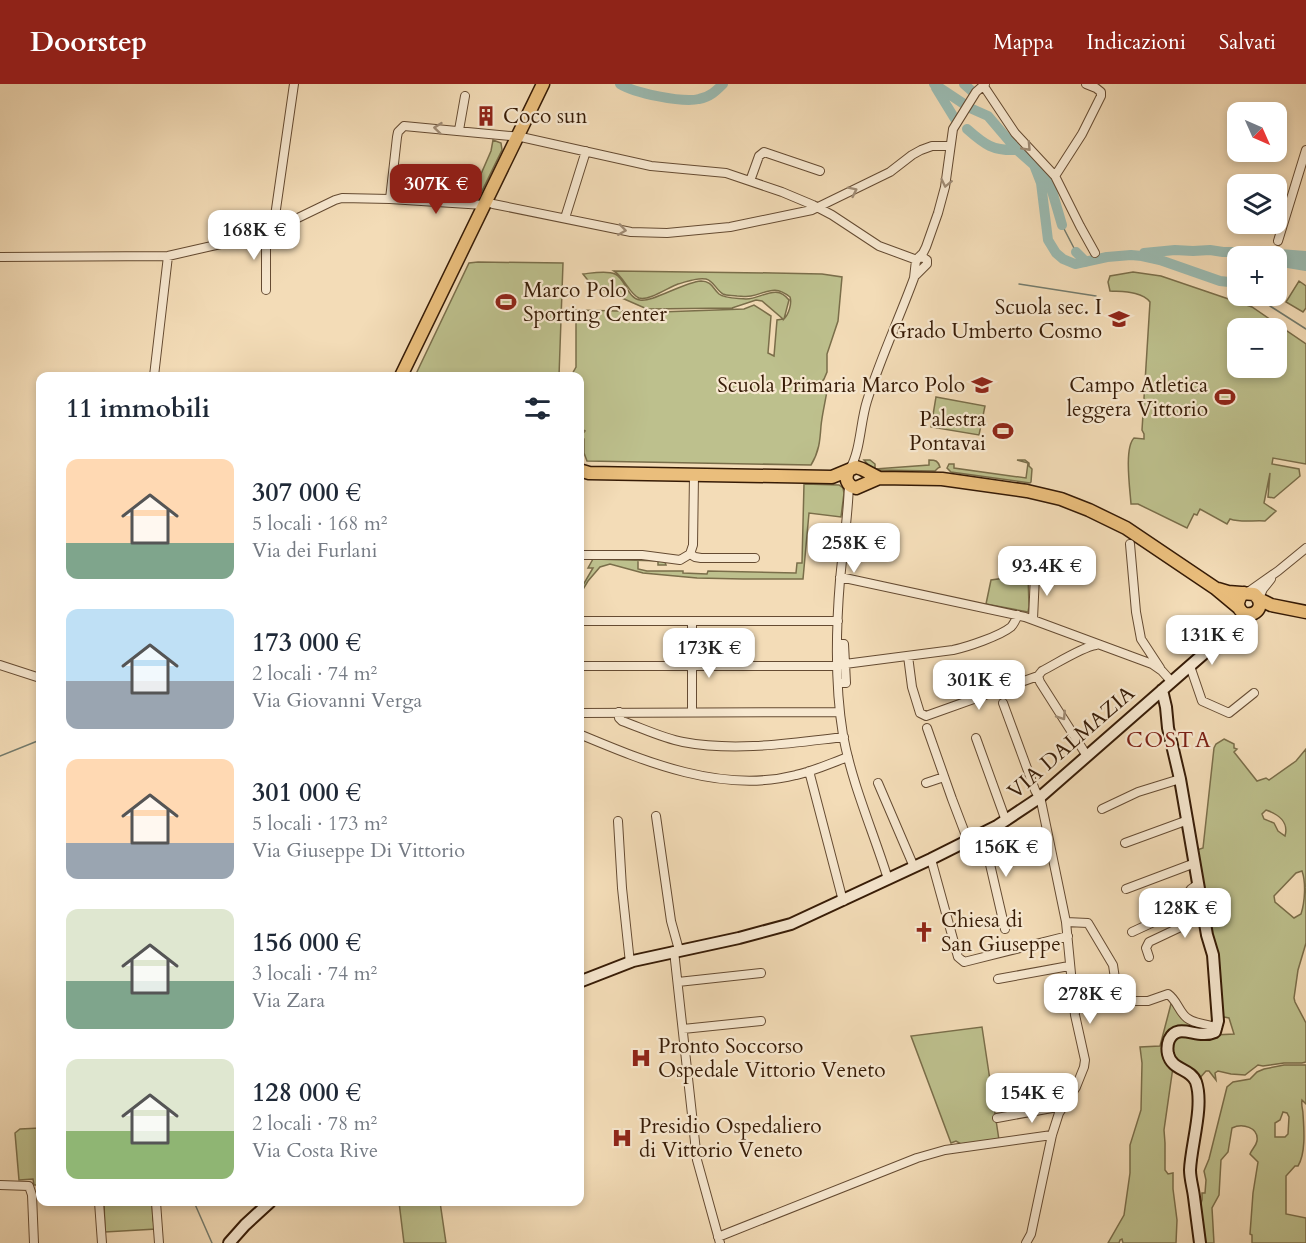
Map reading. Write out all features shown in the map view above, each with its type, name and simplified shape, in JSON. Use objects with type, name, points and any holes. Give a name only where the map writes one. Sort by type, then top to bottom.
[{"type":"main road","points":[[403,372],[488,205],[517,136],[543,84]]},
{"type":"main road","points":[[584,473],[942,479],[1036,492],[1089,510],[1126,528],[1215,588],[1239,609],[1245,614],[1253,614],[1259,609],[1260,603],[1253,596],[1239,598],[1239,609]]},
{"type":"main road","name":"VIA DALMAZIA","points":[[1215,588],[1253,596],[1271,605],[1306,612]]},
{"type":"main road","name":"VIA DALMAZIA","points":[[1253,614],[1283,608]]},
{"type":"street","points":[[266,290],[270,231],[294,84]]},
{"type":"street","points":[[1055,176],[1082,134],[1101,96],[1099,89],[1086,84]]},
{"type":"street","points":[[888,879],[848,757],[840,712],[841,665],[838,621],[848,503],[856,477],[857,449],[869,396],[940,205],[949,168],[954,127],[975,93],[1008,122],[1015,133],[1055,176],[1095,253]]},
{"type":"street","points":[[459,130],[465,96]]},
{"type":"street","points":[[390,200],[397,137],[404,126],[517,136],[651,166],[720,172],[750,181],[818,207],[879,246],[919,262]]},
{"type":"street","points":[[0,257],[168,256],[256,236],[342,198],[488,205],[631,232],[656,233],[730,227],[818,207],[894,170],[921,150],[932,146],[950,146]]},
{"type":"street","points":[[1278,241],[1306,150]]},
{"type":"street","points":[[565,218],[586,151]]},
{"type":"street","points":[[750,181],[759,156],[764,152],[820,171]]},
{"type":"street","points":[[790,215],[798,208],[795,198]]},
{"type":"street","points":[[154,372],[168,256]]},
{"type":"street","points":[[584,555],[642,555],[685,559],[690,554],[693,545],[694,475]]},
{"type":"street","points":[[1130,544],[1136,612],[1141,639],[1171,681]]},
{"type":"street","points":[[1253,596],[1306,548]]},
{"type":"street","points":[[690,554],[701,558],[755,558]]},
{"type":"street","points":[[1034,619],[1035,575]]},
{"type":"street","points":[[840,577],[1034,619],[1143,661],[1162,671]]},
{"type":"street","points":[[1233,628],[1239,609]]},
{"type":"street","name":"VIA DALMAZIA","points":[[584,980],[630,963],[791,924],[980,836],[1039,798],[1171,681],[1233,628],[1253,614]]},
{"type":"street","points":[[584,666],[841,665],[953,650],[985,640],[1010,628],[1018,615]]},
{"type":"street","points":[[584,621],[838,621]]},
{"type":"street","points":[[692,621],[692,712]]},
{"type":"street","points":[[1077,637],[1082,644],[1078,652]]},
{"type":"street","points":[[908,656],[914,695],[923,716],[1038,676],[1042,671],[1090,646],[1101,646]]},
{"type":"street","points":[[1143,661],[1149,655],[1146,648]]},
{"type":"street","points":[[0,664],[36,677]]},
{"type":"street","points":[[1190,666],[1202,701],[1228,713],[1254,693]]},
{"type":"street","points":[[1038,676],[1087,756]]},
{"type":"street","points":[[1162,690],[1213,956],[1218,1022],[1215,1032],[1205,1035],[1180,1031],[1171,1037],[1167,1045],[1168,1057],[1172,1063],[1191,1075],[1197,1089],[1196,1126],[1190,1172],[1200,1243]]},
{"type":"street","points":[[1003,703],[1039,798],[1057,874],[1068,936],[1075,1015],[1085,1060],[1076,1087],[1063,1106],[1052,1135],[1031,1234],[1026,1243]]},
{"type":"street","points":[[619,712],[622,721],[664,737],[696,744],[760,746],[843,737]]},
{"type":"street","points":[[584,713],[840,712]]},
{"type":"street","points":[[927,728],[968,841]]},
{"type":"street","points":[[584,736],[660,765],[721,779],[758,780],[790,776],[848,757]]},
{"type":"street","points":[[976,738],[1006,821]]},
{"type":"street","points":[[809,771],[843,901]]},
{"type":"street","points":[[926,783],[944,777]]},
{"type":"street","points":[[1102,808],[1138,792],[1180,779]]},
{"type":"street","points":[[878,783],[914,867]]},
{"type":"street","points":[[656,816],[676,951],[697,1160],[719,1240],[917,1158],[945,1150],[1052,1135]]},
{"type":"street","points":[[1125,843],[1188,820]]},
{"type":"street","points":[[618,821],[630,963]]},
{"type":"street","points":[[980,836],[1005,929]]},
{"type":"street","points":[[931,859],[958,957],[964,962],[1068,936]]},
{"type":"street","points":[[1126,889],[1195,864]]},
{"type":"street","points":[[1132,932],[1173,913],[1180,907],[1191,889],[1198,884]]},
{"type":"street","points":[[1149,957],[1146,948],[1149,942],[1204,916]]},
{"type":"street","points":[[1066,922],[1088,923],[1113,965],[1116,992],[1120,997],[1134,1001],[1148,1001],[1168,994],[1186,1018],[1217,1028]]},
{"type":"street","points":[[998,979],[1069,966]]},
{"type":"street","points":[[678,982],[761,973]]},
{"type":"street","points":[[683,1029],[761,1021]]},
{"type":"street","points":[[997,1118],[1063,1106]]},
{"type":"street","points":[[0,1185],[29,1186],[32,1195],[34,1243]]},
{"type":"street","points":[[99,1206],[102,1243]]},
{"type":"street","points":[[156,1206],[159,1243]]},
{"type":"street","points":[[228,1243],[265,1206]]},
{"type":"green space","points":[[493,140],[501,143],[502,150],[479,197],[471,197],[491,151]]},
{"type":"green space","name":"Marco Polo Sporting Center","points":[[469,263],[563,263],[559,372],[417,372]]},
{"type":"green space","points":[[614,271],[822,274],[842,277],[838,321],[827,354],[827,372],[816,389],[827,391],[819,446],[811,465],[587,461],[584,453],[584,372],[573,372],[576,367],[576,310],[660,312],[744,309],[754,305],[771,316],[768,353],[774,356],[777,320],[783,319],[762,301],[756,300],[732,308],[647,309],[599,288],[590,283],[583,274],[604,272],[615,274],[619,276],[632,296],[640,300],[701,281],[708,282],[719,294],[728,298],[746,299],[774,292],[784,295],[789,300],[784,319],[790,305],[790,297],[779,291],[770,290],[749,296],[726,295],[706,279],[695,279],[648,297],[639,298],[621,277]]},
{"type":"green space","name":"Campo Atletica leggera Vittorio","points":[[1133,272],[1161,276],[1227,298],[1227,306],[1252,307],[1268,318],[1227,318],[1227,378],[1287,378],[1287,331],[1306,344],[1306,464],[1273,458],[1272,464],[1299,469],[1300,476],[1274,498],[1268,497],[1270,473],[1264,503],[1276,511],[1265,521],[1230,519],[1227,524],[1200,509],[1197,515],[1194,514],[1187,528],[1138,504],[1131,504],[1129,450],[1134,438],[1144,439],[1142,430],[1150,302],[1147,298],[1137,294],[1110,291],[1108,282],[1110,276]]},
{"type":"green space","points":[[1299,281],[1306,286],[1306,308],[1303,312],[1287,300]]},
{"type":"green space","points":[[936,397],[985,406],[979,435],[931,427]]},
{"type":"green space","points":[[864,460],[870,460],[875,464],[875,469],[929,465],[929,460],[936,461],[940,467],[935,471],[876,470]]},
{"type":"green space","points":[[1017,460],[1025,460],[1029,463],[1032,469],[1030,483],[951,472],[947,468],[949,464],[954,464],[954,468],[1026,478],[1028,463]]},
{"type":"green space","points":[[804,484],[839,485],[843,488],[841,517],[809,513],[803,579],[697,578],[643,573],[610,564],[600,567],[584,588],[593,568],[588,568],[593,559],[638,560],[638,569],[647,571],[707,574],[708,571],[796,573],[797,563],[802,563]]},
{"type":"green space","points":[[658,561],[661,561],[666,565],[658,565]]},
{"type":"green space","points":[[1028,575],[1028,612],[986,604],[991,580]]},
{"type":"green space","points":[[1224,739],[1234,744],[1234,748],[1237,749],[1234,752],[1257,781],[1266,778],[1269,780],[1296,761],[1306,749],[1306,943],[1298,970],[1294,998],[1306,1023],[1306,1062],[1258,1065],[1245,1075],[1218,1071],[1215,1073],[1216,1080],[1209,1071],[1206,1071],[1198,1080],[1170,1056],[1174,1037],[1234,1034],[1229,1018],[1219,1018],[1197,850],[1203,848],[1216,744]],"holes":[[[1266,810],[1282,819],[1286,831],[1285,836],[1278,831],[1274,823],[1264,819],[1262,814]],[[1302,871],[1303,904],[1301,914],[1294,918],[1275,902],[1274,896],[1296,873]]]},
{"type":"green space","points":[[1172,1000],[1181,1015],[1209,1027],[1169,1035],[1173,1067],[1164,1130],[1165,1170],[1168,1174],[1173,1173],[1177,1220],[1176,1243],[1123,1243],[1122,1239],[1119,1243],[1108,1243],[1124,1215],[1130,1173],[1130,1145],[1141,1110],[1140,1047],[1160,1046]]},
{"type":"green space","points":[[982,1027],[999,1140],[951,1143],[911,1036]]},
{"type":"green space","points":[[1284,1065],[1306,1065],[1306,1104],[1302,1100],[1303,1148],[1298,1166],[1295,1166],[1286,1176],[1286,1214],[1306,1218],[1306,1243],[1252,1243],[1250,1234],[1253,1193],[1258,1162],[1250,1154],[1257,1136],[1253,1129],[1240,1126],[1232,1128],[1228,1152],[1221,1160],[1219,1195],[1212,1208],[1214,1243],[1204,1243],[1200,1206],[1202,1193],[1205,1193],[1204,1171],[1227,1087],[1233,1082],[1250,1079],[1264,1069]],"holes":[[[1283,1112],[1289,1117],[1288,1134],[1285,1137],[1275,1137],[1275,1123],[1280,1120]]]},
{"type":"green space","points":[[36,1128],[36,1185],[33,1179],[19,1180],[15,1133],[20,1129]]},
{"type":"green space","points":[[104,1206],[152,1206],[156,1229],[105,1232]]},
{"type":"green space","points":[[399,1206],[441,1206],[446,1243],[404,1243]]},
{"type":"waterway","points":[[620,84],[647,94],[692,100],[710,95],[723,84]]},
{"type":"waterway","points":[[934,84],[970,108],[988,116],[1017,150],[1034,165],[1041,183],[1048,240],[1063,259],[1075,264],[1107,257],[1142,256],[1227,282]]},
{"type":"waterway","points":[[964,84],[973,92]]},
{"type":"waterway","points":[[936,88],[955,119]]},
{"type":"waterway","points":[[967,129],[990,146],[1017,150]]},
{"type":"waterway","points":[[1039,170],[1050,184],[1062,225]]},
{"type":"waterway","points":[[1062,225],[1076,252]]},
{"type":"waterway","points":[[1144,253],[1175,250],[1227,252]]},
{"type":"waterway","points":[[1076,252],[1086,262]]},
{"type":"waterway","points":[[1287,255],[1306,256]]},
{"type":"waterway","points":[[1287,263],[1306,266]]},
{"type":"waterway","points":[[1019,284],[1096,296]]},
{"type":"waterway","points":[[1270,306],[1306,329]]},
{"type":"waterway","points":[[0,756],[36,742]]},
{"type":"waterway","points":[[196,1206],[212,1243]]},
{"type":"place","name":"Coco sun","points":[[486,116]]},
{"type":"place","name":"Marco Polo Sporting Center","points":[[506,302]]},
{"type":"place","name":"Scuola sec. I Grado Umberto Cosmo","points":[[1119,319]]},
{"type":"place","name":"Scuola Primaria Marco Polo","points":[[982,385]]},
{"type":"place","name":"Campo Atletica leggera Vittorio","points":[[1225,397]]},
{"type":"place","name":"Palestra Pontavai","points":[[1003,431]]},
{"type":"place","name":"Chiesa di San Giuseppe","points":[[924,932]]},
{"type":"place","name":"Pronto Soccorso Ospedale Vittorio Veneto","points":[[641,1058]]},
{"type":"place","name":"Presidio Ospedaliero di Vittorio Veneto","points":[[622,1138]]},
{"type":"district","name":"COSTA","points":[[1169,739]]}]
